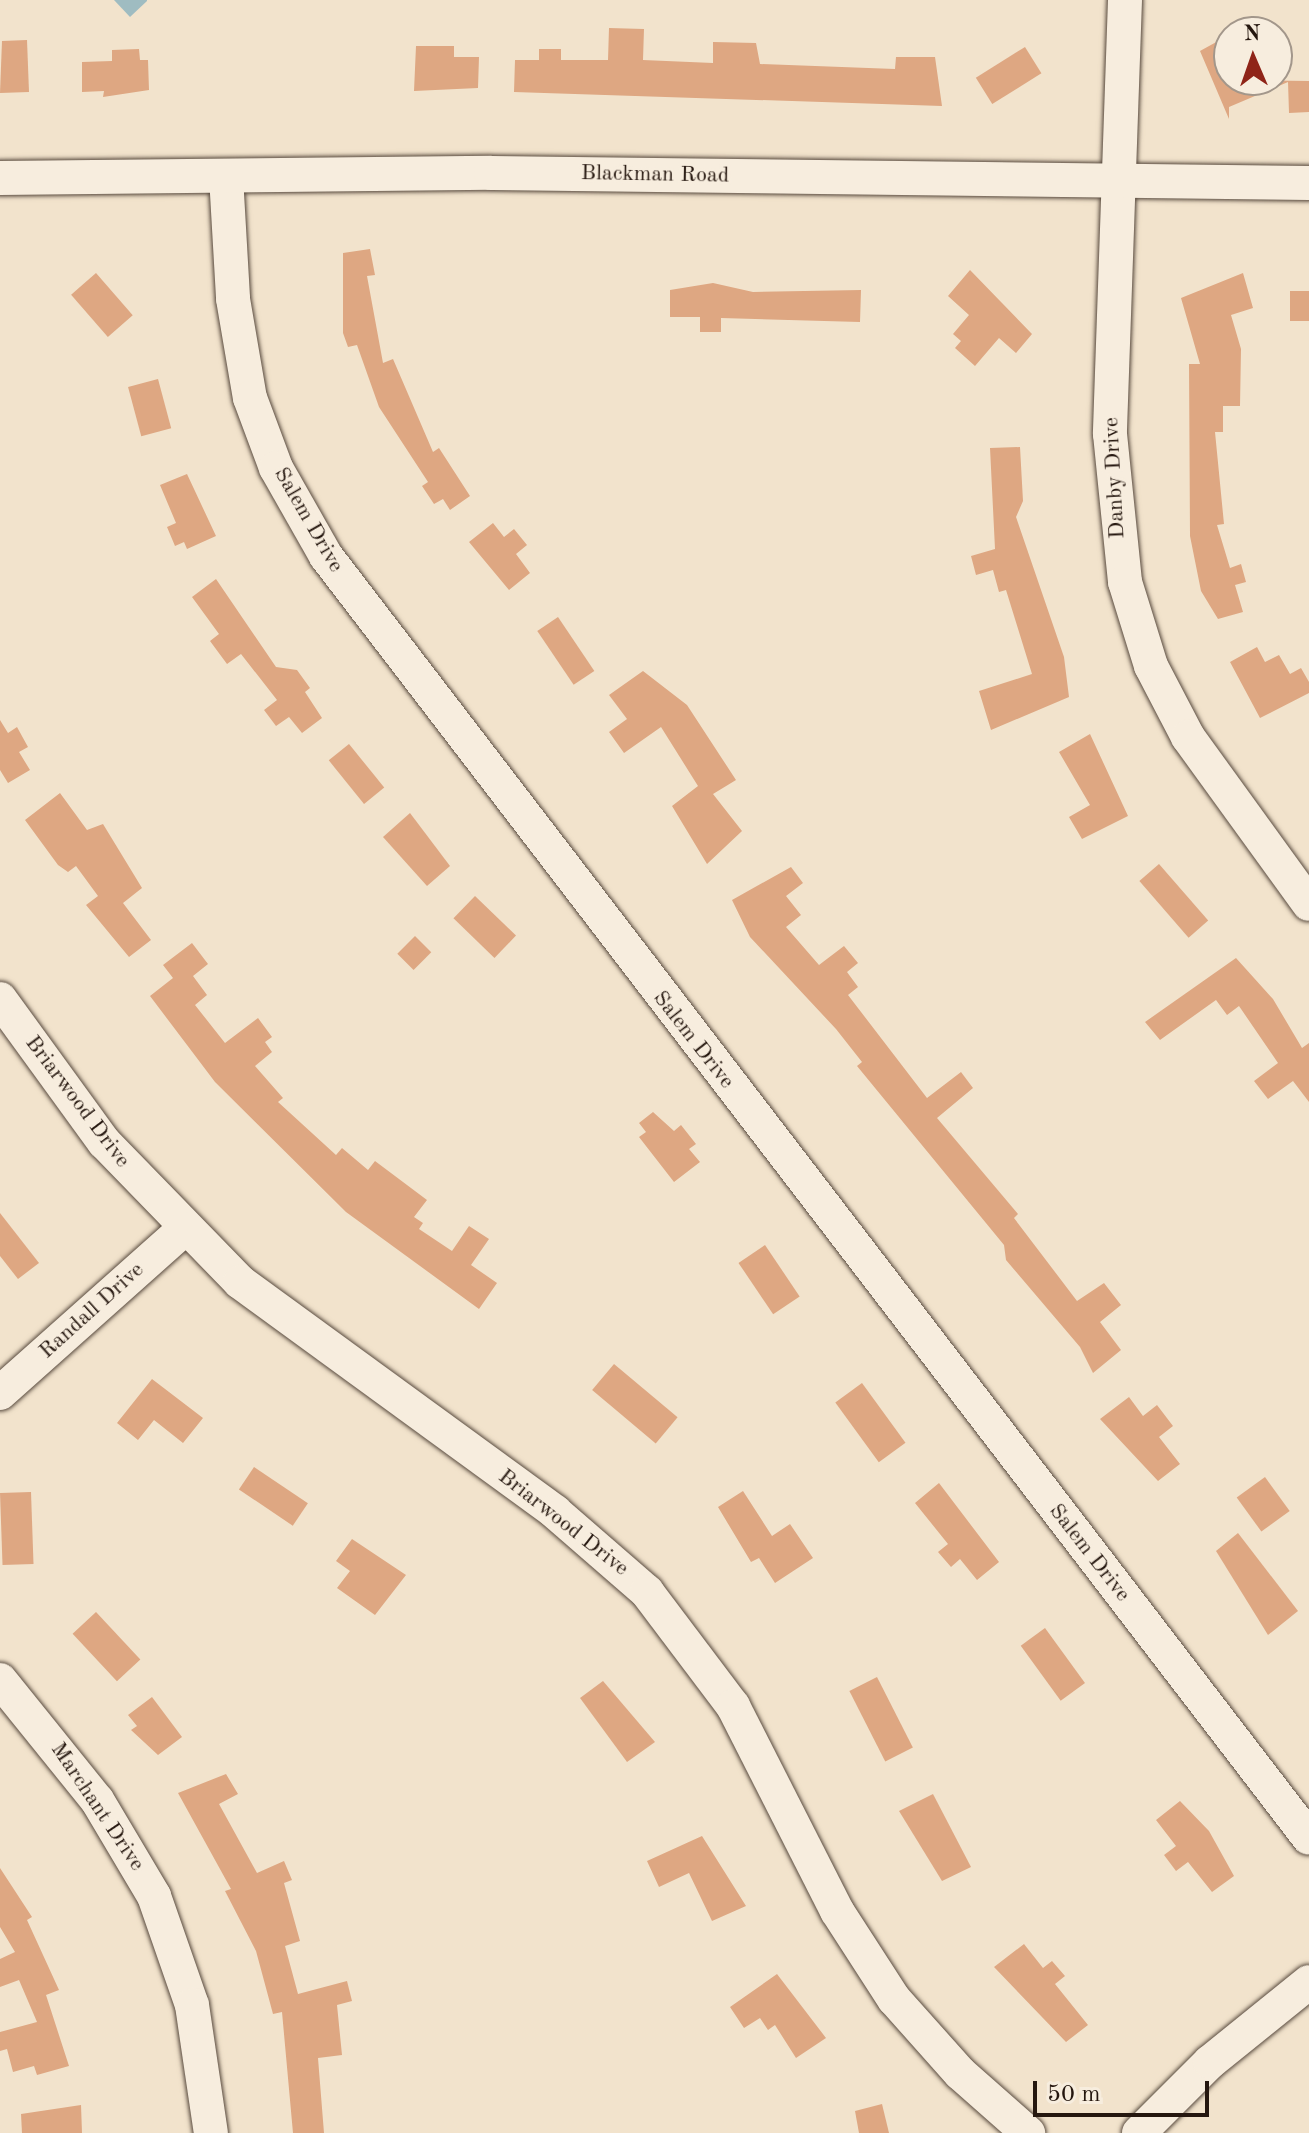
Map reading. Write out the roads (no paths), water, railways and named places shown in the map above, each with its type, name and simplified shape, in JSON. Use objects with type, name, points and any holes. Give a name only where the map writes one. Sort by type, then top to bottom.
[{"type":"street","name":"Danby Drive","points":[[1125,0],[1110,434],[1125,582],[1175,714],[1309,904]]},
{"type":"street","name":"Blackman Road","points":[[0,178],[226,176],[1309,183]]},
{"type":"street","name":"Salem Drive","points":[[226,176],[233,299],[250,398],[276,468],[326,556],[1309,1838]]},
{"type":"street","name":"Briarwood Drive","points":[[0,999],[104,1142],[184,1229],[305,1337],[555,1512],[647,1592],[733,1706],[837,1911],[894,1999],[960,2073],[1028,2133]]},
{"type":"street","name":"Randall Drive","points":[[0,1393],[184,1229]]},
{"type":"street","name":"Marchant Drive","points":[[0,1680],[86,1784],[154,1896],[198,2030],[211,2133]]},
{"type":"street","points":[[1139,2133],[1210,2062],[1309,1982]]},
{"type":"water","points":[[114,0],[147,0],[147,1],[130,17]]}]
